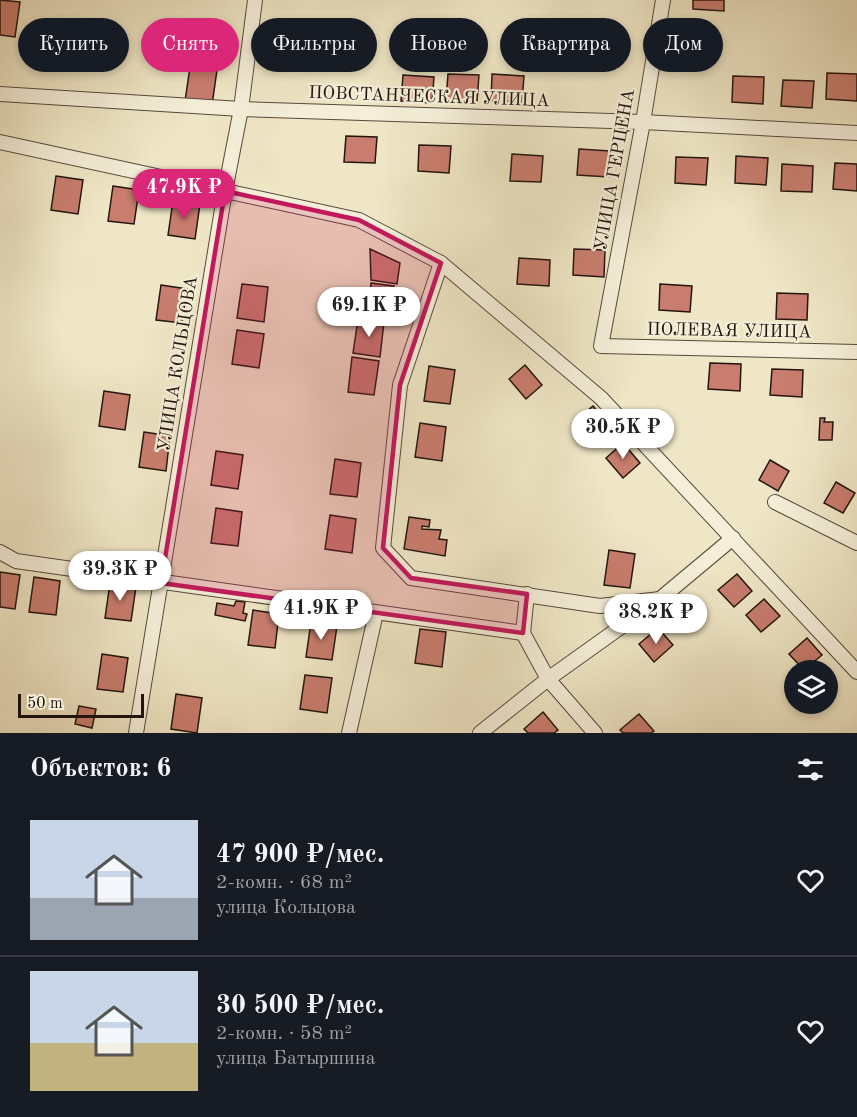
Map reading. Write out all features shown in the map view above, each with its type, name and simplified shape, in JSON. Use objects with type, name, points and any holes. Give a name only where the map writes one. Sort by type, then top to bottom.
[{"type":"street","name":"УЛИЦА КОЛЬЦОВА","points":[[136,733],[225,191],[241,109],[255,0]]},
{"type":"street","name":"УЛИЦА ГЕРЦЕНА","points":[[601,346],[643,122],[663,0]]},
{"type":"street","name":"ПОВСТАНЧЕСКАЯ УЛИЦА","points":[[0,94],[241,109],[643,122],[857,133]]},
{"type":"street","points":[[0,142],[359,220],[441,263],[601,398],[857,672]]},
{"type":"street","points":[[441,263],[400,385],[383,548],[411,578],[600,606],[660,599]]},
{"type":"street","name":"ПОЛЕВАЯ УЛИЦА","points":[[601,346],[857,352]]},
{"type":"street","points":[[775,502],[857,543]]},
{"type":"street","points":[[480,733],[548,679],[660,599],[733,538]]},
{"type":"street","points":[[0,552],[16,561],[524,633]]},
{"type":"street","points":[[527,594],[524,633],[548,679],[595,733]]},
{"type":"street","points":[[349,733],[376,613]]},
{"type":"highlighted area","points":[[225,191],[359,220],[441,263],[400,385],[383,548],[411,578],[527,594],[523,633],[161,583]]},
{"type":"building","points":[[0,0],[20,2],[15,37],[0,35]]},
{"type":"building","points":[[693,0],[724,0],[724,11],[693,9]]},
{"type":"building","points":[[189,72],[217,72],[212,105],[185,101]]},
{"type":"building","points":[[827,73],[857,74],[857,101],[826,99]]},
{"type":"building","points":[[448,74],[479,75],[477,101],[446,100]]},
{"type":"building","points":[[492,74],[524,76],[522,102],[491,101]]},
{"type":"building","points":[[403,75],[434,77],[432,103],[401,101]]},
{"type":"building","points":[[733,76],[764,77],[763,104],[732,102]]},
{"type":"building","points":[[783,80],[814,81],[812,108],[781,106]]},
{"type":"building","points":[[346,136],[377,137],[375,163],[344,162]]},
{"type":"building","points":[[419,145],[451,146],[449,173],[418,171]]},
{"type":"building","points":[[579,149],[610,151],[609,177],[577,175]]},
{"type":"building","points":[[512,154],[543,156],[541,182],[510,181]]},
{"type":"building","points":[[736,156],[768,158],[766,185],[735,183]]},
{"type":"building","points":[[676,157],[708,158],[706,185],[675,183]]},
{"type":"building","points":[[835,163],[857,164],[857,191],[833,189]]},
{"type":"building","points":[[782,164],[813,166],[812,192],[781,191]]},
{"type":"building","points":[[56,176],[83,180],[78,214],[51,210]]},
{"type":"building","points":[[113,186],[139,190],[134,224],[108,221]]},
{"type":"building","points":[[173,201],[200,204],[195,239],[168,235]]},
{"type":"building","points":[[370,249],[400,263],[397,284],[371,280]]},
{"type":"building","points":[[574,249],[605,250],[604,277],[573,275]]},
{"type":"building","points":[[519,258],[550,260],[549,286],[517,284]]},
{"type":"building","points":[[371,283],[394,286],[391,304],[369,300]]},
{"type":"building","points":[[242,284],[268,287],[264,322],[237,318]]},
{"type":"building","points":[[660,284],[692,286],[690,312],[659,310]]},
{"type":"building","points":[[161,285],[187,289],[182,323],[156,320]]},
{"type":"building","points":[[777,293],[808,294],[807,320],[776,319]]},
{"type":"building","points":[[358,319],[384,322],[380,357],[353,353]]},
{"type":"building","points":[[237,330],[264,334],[259,368],[232,364]]},
{"type":"building","points":[[352,357],[379,361],[374,395],[348,392]]},
{"type":"building","points":[[710,363],[741,364],[740,391],[708,389]]},
{"type":"building","points":[[525,365],[542,385],[526,399],[509,379]]},
{"type":"building","points":[[429,366],[455,370],[450,404],[424,401]]},
{"type":"building","points":[[772,369],[803,370],[802,397],[770,395]]},
{"type":"building","points":[[104,391],[130,395],[125,430],[99,426]]},
{"type":"building","points":[[593,406],[610,426],[593,440],[576,420]]},
{"type":"building","points":[[820,418],[825,418],[824,422],[833,422],[832,440],[819,440]]},
{"type":"building","points":[[420,423],[446,427],[442,461],[415,457]]},
{"type":"building","points":[[144,432],[170,436],[166,471],[139,467]]},
{"type":"building","points":[[623,443],[640,463],[623,478],[606,458]]},
{"type":"building","points":[[216,451],[243,455],[238,489],[211,485]]},
{"type":"building","points":[[335,459],[361,463],[357,497],[330,494]]},
{"type":"building","points":[[770,460],[789,471],[778,491],[759,480]]},
{"type":"building","points":[[836,482],[855,493],[843,513],[824,503]]},
{"type":"building","points":[[216,508],[242,512],[238,546],[211,543]]},
{"type":"building","points":[[330,515],[356,519],[352,553],[325,549]]},
{"type":"building","points":[[409,517],[430,520],[429,527],[422,526],[422,529],[441,530],[439,539],[447,540],[445,556],[404,549]]},
{"type":"building","points":[[609,550],[635,554],[630,588],[604,585]]},
{"type":"building","points":[[0,572],[20,575],[15,609],[0,607]]},
{"type":"building","points":[[737,574],[752,591],[734,607],[718,590]]},
{"type":"building","points":[[34,577],[60,581],[56,615],[29,612]]},
{"type":"building","points":[[110,583],[136,587],[131,621],[105,618]]},
{"type":"building","points":[[764,599],[780,616],[761,632],[746,615]]},
{"type":"building","points":[[236,601],[245,602],[243,613],[247,614],[245,621],[215,615],[217,603],[234,606]]},
{"type":"building","points":[[253,610],[279,614],[275,648],[248,645]]},
{"type":"building","points":[[311,622],[337,626],[332,660],[306,657]]},
{"type":"building","points":[[658,628],[673,645],[654,662],[639,644]]},
{"type":"building","points":[[420,629],[446,632],[442,667],[415,663]]},
{"type":"building","points":[[807,638],[822,655],[816,660],[795,660],[789,654]]},
{"type":"building","points":[[102,654],[128,658],[123,692],[97,689]]},
{"type":"building","points":[[305,675],[332,678],[327,713],[300,709]]},
{"type":"building","points":[[176,694],[202,698],[197,733],[171,729]]},
{"type":"building","points":[[79,706],[96,709],[92,728],[75,724]]},
{"type":"building","points":[[543,712],[558,730],[554,733],[528,733],[524,729]]},
{"type":"building","points":[[639,714],[654,731],[651,733],[623,733],[620,730]]}]
